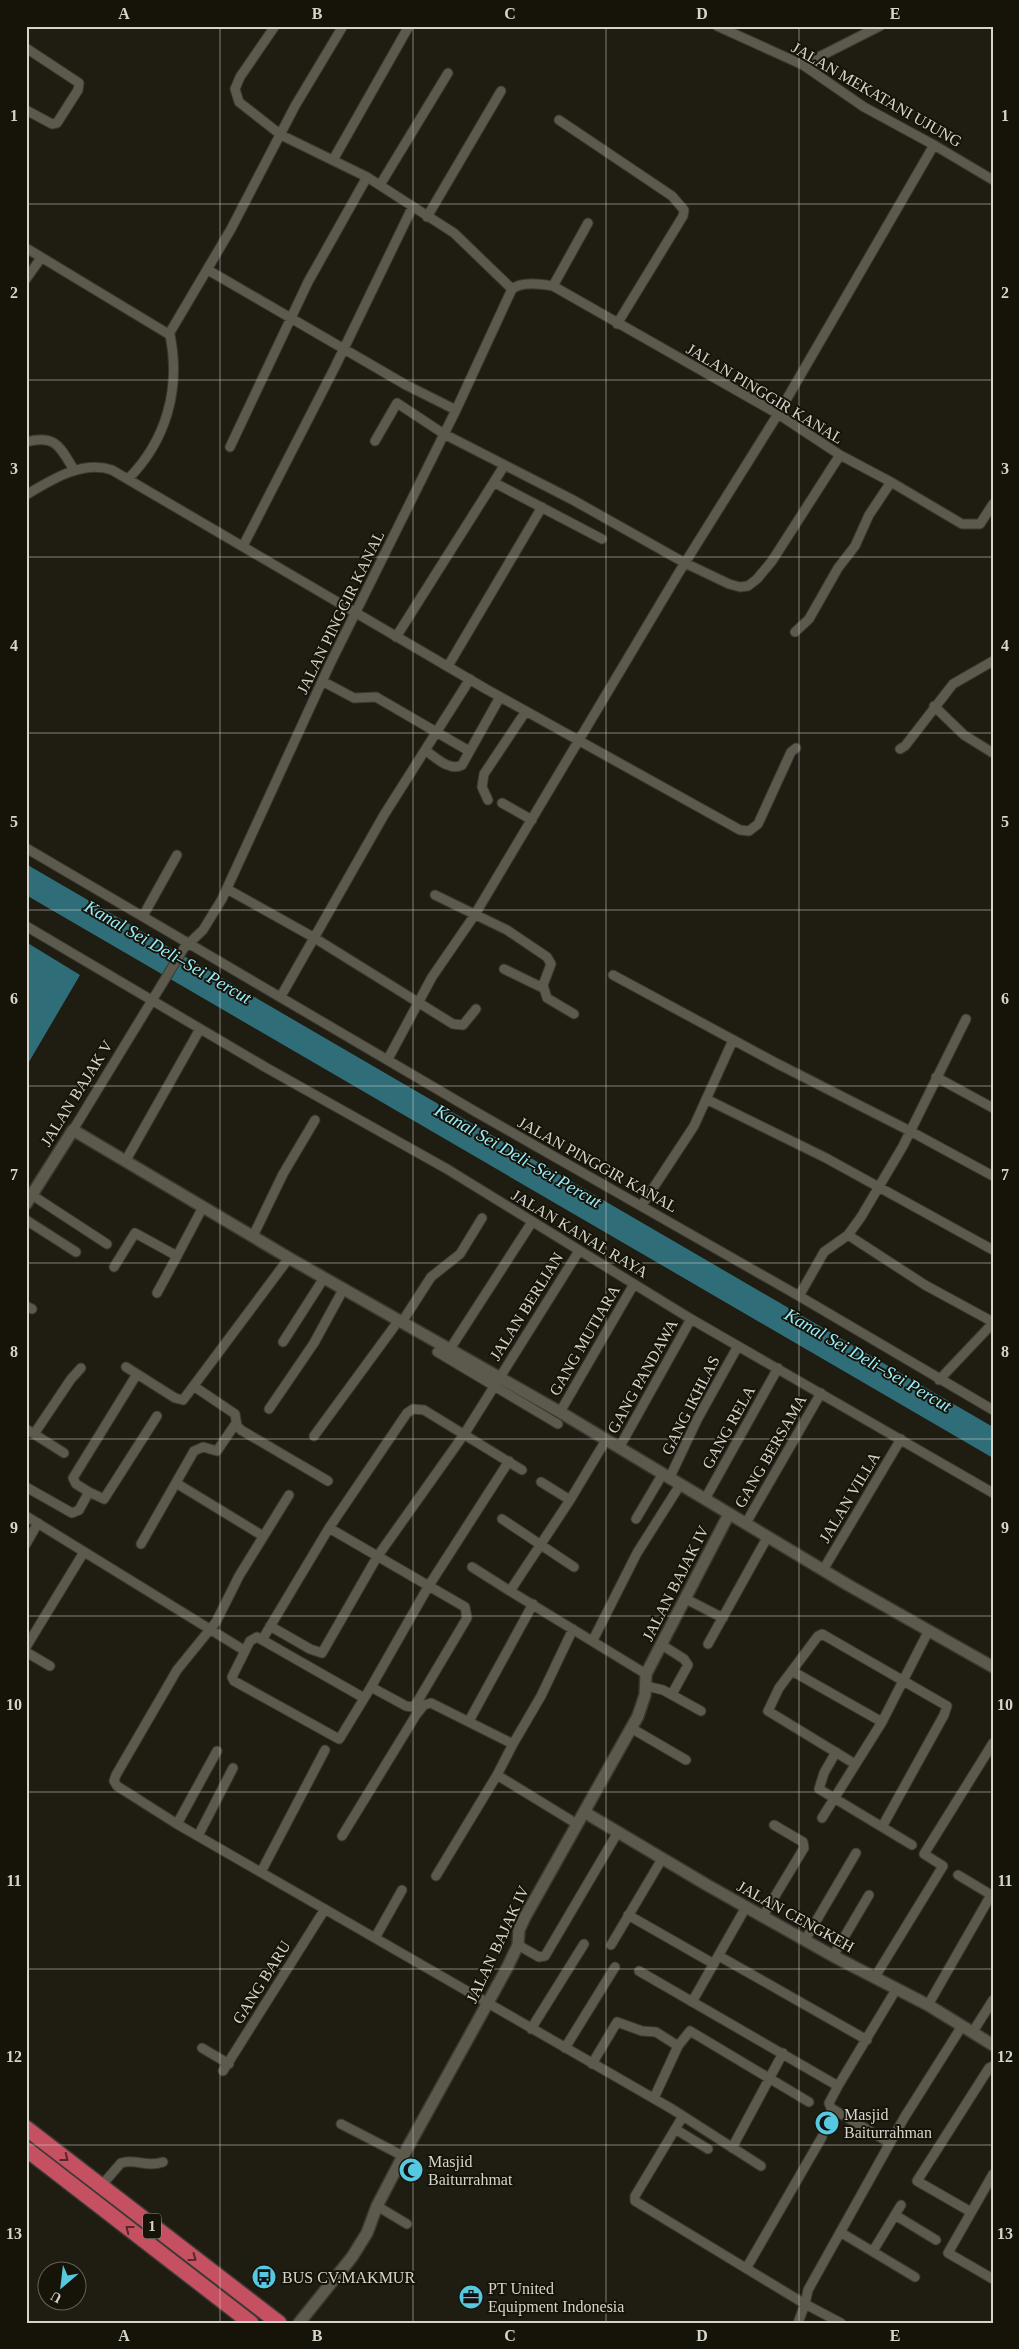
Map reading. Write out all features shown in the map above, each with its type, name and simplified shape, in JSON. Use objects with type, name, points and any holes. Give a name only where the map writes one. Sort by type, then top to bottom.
[{"type":"highway","name":"1","points":[[26,2128],[278,2323]]},
{"type":"highway","name":"1","points":[[26,2149],[251,2323]]},
{"type":"street","points":[[275,26],[240,77],[235,89],[239,102],[281,135],[367,177],[412,208],[454,233],[512,289]]},
{"type":"street","points":[[128,479],[152,451],[168,415],[172,384],[170,334],[208,270],[281,135],[294,106],[343,26]]},
{"type":"street","points":[[333,160],[409,26]]},
{"type":"street","name":"JALAN MEKATANI UJUNG","points":[[717,26],[803,65],[864,107],[993,180]]},
{"type":"street","points":[[803,65],[880,26]]},
{"type":"street","points":[[26,48],[76,80],[79,84],[78,90],[56,123],[52,124],[26,110]]},
{"type":"street","points":[[380,185],[448,73]]},
{"type":"street","points":[[428,217],[501,91]]},
{"type":"street","points":[[558,120],[672,196],[684,210],[683,216],[617,324]]},
{"type":"street","points":[[388,1059],[432,977],[474,916],[685,563],[778,414],[934,145]]},
{"type":"street","points":[[230,447],[290,319],[367,177]]},
{"type":"street","points":[[243,546],[344,349],[412,208]]},
{"type":"street","points":[[553,286],[588,223]]},
{"type":"street","points":[[26,248],[170,334]]},
{"type":"street","points":[[26,279],[41,258]]},
{"type":"street","points":[[208,270],[406,385],[456,410]]},
{"type":"street","name":"JALAN PINGGIR KANAL","points":[[187,946],[203,930],[228,889],[322,681],[456,410],[512,289],[526,284],[553,286],[778,414],[840,456],[891,482],[966,526],[980,524],[993,504]]},
{"type":"street","points":[[375,441],[397,403],[444,434],[573,500],[685,563],[729,584],[740,587],[748,586],[758,579],[772,561],[840,456]]},
{"type":"street","points":[[26,442],[38,439],[52,441],[58,446],[74,470]]},
{"type":"street","points":[[396,637],[504,466]]},
{"type":"street","points":[[26,495],[74,470],[107,468],[500,697],[740,830],[753,829],[758,824],[792,752],[796,748]]},
{"type":"street","points":[[795,632],[809,619],[838,568],[855,546],[869,515],[891,482]]},
{"type":"street","points":[[495,483],[602,538]]},
{"type":"street","points":[[448,666],[542,507]]},
{"type":"street","points":[[900,749],[908,742],[934,706],[953,684],[993,661]]},
{"type":"street","points":[[281,996],[384,815],[470,679]]},
{"type":"street","points":[[322,681],[354,698],[376,697],[469,752]]},
{"type":"street","points":[[425,750],[448,766],[456,768],[462,765],[500,697]]},
{"type":"street","points":[[934,706],[964,736],[993,753]]},
{"type":"street","points":[[488,800],[482,787],[484,774],[526,711]]},
{"type":"street","points":[[502,803],[532,820]]},
{"type":"street","name":"JALAN PINGGIR KANAL","points":[[26,848],[143,916],[187,946],[281,996],[488,1119],[799,1296],[993,1410]]},
{"type":"street","points":[[143,916],[177,855]]},
{"type":"street","points":[[228,889],[313,937],[453,1024],[460,1026],[466,1023],[476,1009]]},
{"type":"street","points":[[436,895],[474,916],[507,930],[547,957],[551,964],[543,988],[547,998],[574,1014]]},
{"type":"street","points":[[26,926],[153,997]]},
{"type":"street","name":"JALAN BAJAK V","points":[[29,1200],[153,997],[187,946]]},
{"type":"street","points":[[504,970],[543,988]]},
{"type":"street","points":[[613,975],[993,1176]]},
{"type":"street","name":"JALAN KANAL RAYA","points":[[153,997],[200,1029],[430,1159],[691,1319],[993,1493]]},
{"type":"street","points":[[799,1296],[824,1252],[848,1235],[879,1186],[910,1131],[966,1019]]},
{"type":"street","points":[[126,1160],[200,1029]]},
{"type":"street","points":[[642,1206],[690,1134],[733,1040]]},
{"type":"street","points":[[936,1077],[993,1108]]},
{"type":"street","points":[[706,1099],[879,1186],[993,1250]]},
{"type":"street","points":[[253,1236],[283,1174],[315,1120]]},
{"type":"street","points":[[73,1130],[289,1258],[450,1349],[497,1382]]},
{"type":"street","points":[[29,1200],[107,1244]]},
{"type":"street","points":[[157,1293],[203,1207]]},
{"type":"street","points":[[314,1436],[431,1277],[460,1254],[482,1218]]},
{"type":"street","points":[[26,1220],[76,1252]]},
{"type":"street","points":[[450,1349],[532,1222]]},
{"type":"street","points":[[114,1266],[135,1233],[177,1256]]},
{"type":"street","points":[[848,1235],[925,1285],[993,1322],[939,1380]]},
{"type":"street","name":"JALAN BERLIAN","points":[[270,1626],[321,1654],[377,1557],[465,1433],[579,1251]]},
{"type":"street","points":[[126,1367],[181,1400],[185,1398],[289,1258]]},
{"type":"street","points":[[282,1342],[324,1278]]},
{"type":"street","name":"GANG MUTIARA","points":[[559,1418],[634,1284]]},
{"type":"street","points":[[269,1409],[314,1343],[344,1288]]},
{"type":"street","name":"GANG PANDAWA","points":[[619,1448],[691,1319]]},
{"type":"street","name":"GANG IKHLAS","points":[[636,1519],[666,1477],[738,1346]]},
{"type":"street","points":[[437,1352],[497,1382],[559,1418],[606,1440],[928,1632],[992,1664]]},
{"type":"street","points":[[64,1453],[30,1431],[81,1368]]},
{"type":"street","name":"GANG RELA","points":[[705,1500],[778,1368]]},
{"type":"street","points":[[137,1374],[73,1478],[76,1484],[102,1499],[106,1497],[158,1416]]},
{"type":"street","points":[[194,1386],[234,1414],[236,1423],[241,1430],[328,1481]]},
{"type":"street","name":"GANG BERSAMA","points":[[746,1523],[821,1393]]},
{"type":"street","points":[[262,1640],[329,1528],[409,1410],[417,1408],[424,1410],[465,1433],[522,1470]]},
{"type":"street","points":[[141,1544],[197,1448],[217,1451],[236,1423]]},
{"type":"street","name":"JALAN VILLA","points":[[823,1570],[901,1439]]},
{"type":"street","points":[[510,1591],[542,1545],[606,1440]]},
{"type":"street","points":[[364,1698],[255,1637],[250,1641],[232,1676],[234,1681],[338,1740],[371,1687],[428,1587],[508,1461]]},
{"type":"street","points":[[541,1482],[570,1500]]},
{"type":"street","points":[[176,1483],[263,1536]]},
{"type":"street","points":[[593,1640],[637,1553],[680,1485]]},
{"type":"street","points":[[26,1487],[74,1513],[79,1510],[89,1492]]},
{"type":"street","points":[[289,1495],[228,1595],[216,1622],[177,1670],[114,1780],[117,1786],[126,1794],[177,1824],[487,2004],[654,2098],[761,2166]]},
{"type":"street","name":"JALAN BAJAK IV","points":[[300,2323],[359,2247],[367,2233],[377,2206],[403,2156],[518,1945],[519,1930],[524,1916],[631,1728],[642,1703],[646,1686],[646,1674],[729,1514]]},
{"type":"street","points":[[26,1516],[208,1630],[242,1649]]},
{"type":"street","points":[[502,1519],[574,1567]]},
{"type":"street","points":[[26,1544],[38,1523]]},
{"type":"street","points":[[329,1528],[428,1587],[462,1604],[467,1610],[467,1618],[421,1697],[412,1707],[406,1706],[371,1687]]},
{"type":"street","points":[[708,1644],[768,1536]]},
{"type":"street","points":[[26,1647],[84,1552]]},
{"type":"street","points":[[472,1567],[646,1674]]},
{"type":"street","points":[[686,1599],[723,1618]]},
{"type":"street","points":[[469,1721],[533,1604]]},
{"type":"street","points":[[436,1876],[497,1775],[540,1696],[573,1629]]},
{"type":"street","points":[[822,1818],[882,1722],[928,1632]]},
{"type":"street","points":[[855,1764],[769,1712],[769,1706],[792,1671],[818,1636],[822,1634],[942,1702],[947,1709],[882,1827]]},
{"type":"street","points":[[662,1645],[684,1659],[688,1665],[672,1694]]},
{"type":"street","points":[[26,1652],[50,1666]]},
{"type":"street","points":[[792,1671],[882,1722]]},
{"type":"street","points":[[646,1686],[672,1694],[701,1710]]},
{"type":"street","points":[[342,1836],[421,1708],[426,1704],[436,1704],[513,1744]]},
{"type":"street","points":[[631,1728],[686,1760]]},
{"type":"street","points":[[875,1977],[943,1866],[924,1854],[993,1743]]},
{"type":"street","points":[[261,1872],[325,1750]]},
{"type":"street","points":[[177,1824],[217,1751]]},
{"type":"street","points":[[836,1752],[818,1786],[820,1790],[912,1845]]},
{"type":"street","points":[[198,1836],[233,1768]]},
{"type":"street","points":[[497,1775],[577,1824]]},
{"type":"street","name":"JALAN CENGKEH","points":[[584,1812],[662,1859],[833,1956],[928,2005],[993,2045]]},
{"type":"street","points":[[763,1916],[804,1848],[803,1842],[774,1825]]},
{"type":"street","points":[[518,1945],[539,1957],[545,1956],[618,1832]]},
{"type":"street","points":[[805,1940],[856,1853]]},
{"type":"street","points":[[611,1946],[662,1859]]},
{"type":"street","points":[[928,2005],[992,1896],[958,1875]]},
{"type":"street","points":[[375,1938],[402,1890]]},
{"type":"street","points":[[833,1956],[869,1895]]},
{"type":"street","points":[[692,2002],[746,1907]]},
{"type":"street","name":"GANG BARU","points":[[202,2048],[226,2067],[324,1909]]},
{"type":"street","points":[[628,1915],[866,2040]]},
{"type":"street","points":[[531,2029],[584,1944]]},
{"type":"street","points":[[565,2048],[615,1967]]},
{"type":"street","points":[[639,1970],[838,2086]]},
{"type":"street","points":[[890,2143],[831,2108],[829,2103],[897,1988]]},
{"type":"street","points":[[972,2033],[993,2000]]},
{"type":"street","points":[[592,2064],[617,2022],[642,2032],[656,2032],[678,2046]]},
{"type":"street","points":[[798,2323],[808,2290],[840,2232],[890,2143],[962,2026]]},
{"type":"street","points":[[654,2098],[678,2046],[686,2034],[691,2032],[809,2102]]},
{"type":"street","points":[[732,2148],[783,2054]]},
{"type":"street","points":[[971,2212],[917,2181],[989,2068],[993,2066]]},
{"type":"street","points":[[682,2116],[634,2199],[805,2304],[841,2323]]},
{"type":"street","points":[[341,2124],[403,2156]]},
{"type":"street","points":[[675,2130],[708,2149]]},
{"type":"street","points":[[747,2267],[822,2137]]},
{"type":"street","points":[[101,2186],[121,2163],[126,2161],[154,2165],[163,2162]]},
{"type":"street","points":[[993,2174],[948,2253],[993,2279]]},
{"type":"street","points":[[872,2251],[901,2205]]},
{"type":"street","points":[[377,2206],[407,2224]]},
{"type":"street","points":[[895,2215],[936,2240]]},
{"type":"street","points":[[840,2232],[915,2278]]},
{"type":"water","name":"Kanal Sei Deli–Sei Percut","points":[[26,864],[993,1427],[993,1458],[26,895]]},
{"type":"water","points":[[26,942],[80,975],[26,1067]]},
{"type":"place","name":"Masjid Baiturrahman","points":[[827,2123]]},
{"type":"place","name":"Masjid Baiturrahmat","points":[[411,2170]]},
{"type":"place","name":"BUS CV.MAKMUR","points":[[264,2277]]},
{"type":"place","name":"PT United Equipment Indonesia","points":[[471,2297]]}]
